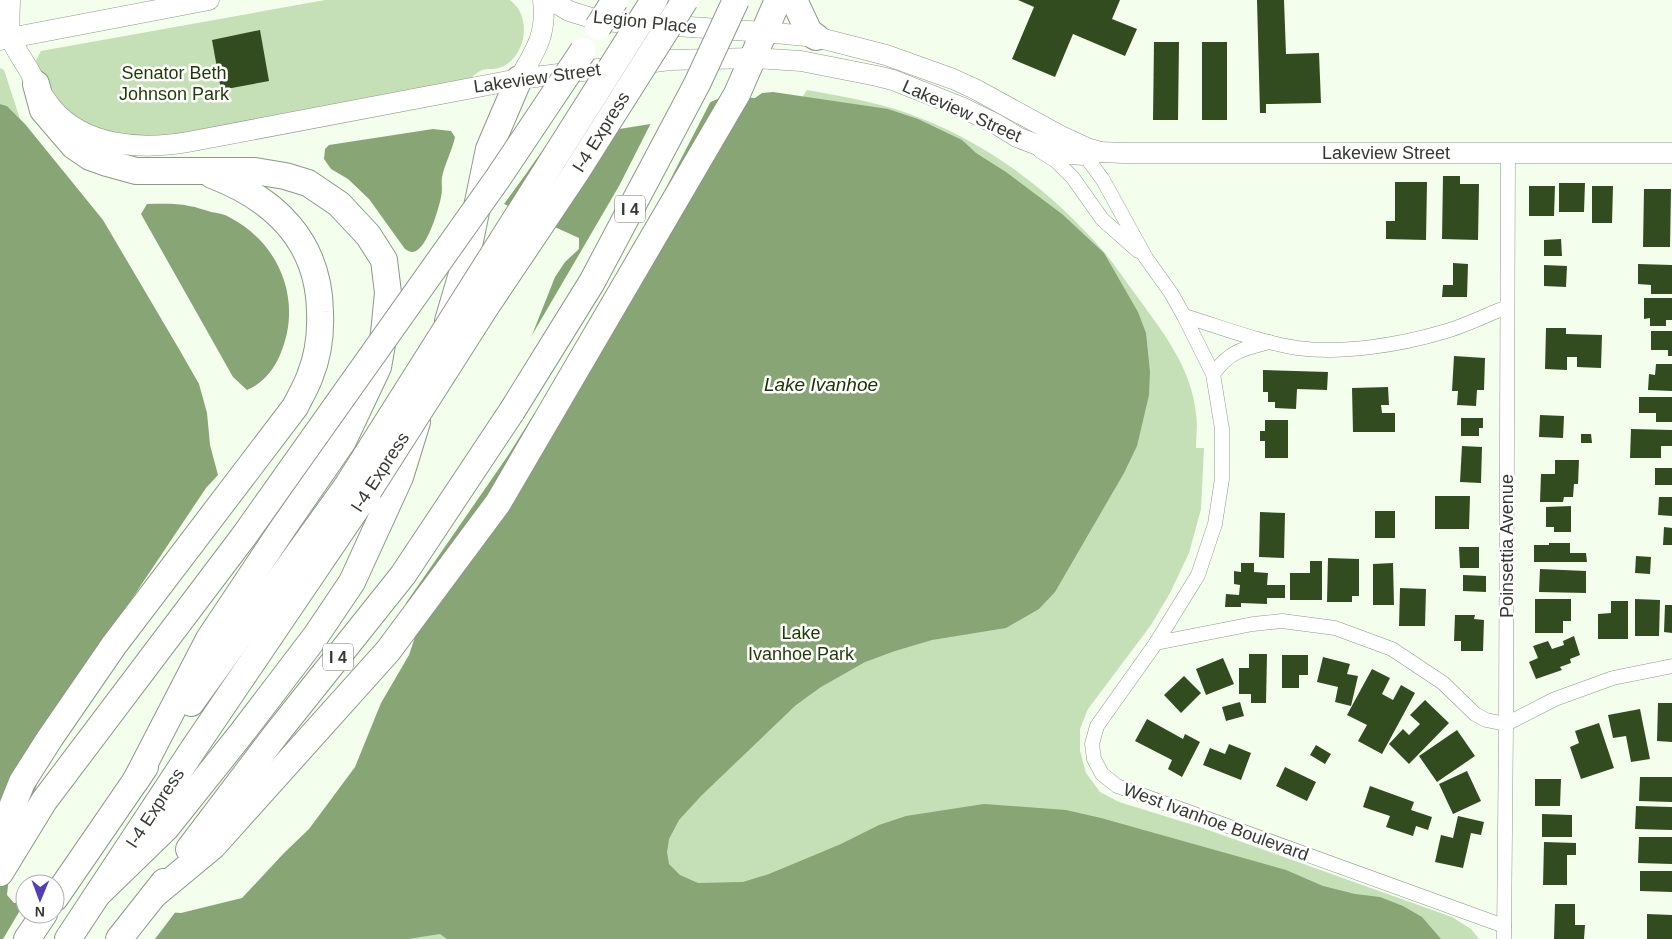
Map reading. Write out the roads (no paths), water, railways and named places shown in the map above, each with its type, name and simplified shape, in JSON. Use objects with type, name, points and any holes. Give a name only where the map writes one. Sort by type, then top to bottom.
[{"type":"highway","points":[[598,27],[605,0]]},
{"type":"highway","points":[[0,873],[44,801],[244,536],[498,178],[615,0]]},
{"type":"highway","name":"I-4 Express","points":[[68,939],[194,748],[358,488],[654,0]]},
{"type":"highway","name":"I-4 Express","points":[[65,883],[136,780],[358,488],[485,308],[575,174],[685,0]]},
{"type":"highway","name":"I 4","points":[[119,939],[277,733],[403,575],[512,411],[592,282],[697,84],[736,0]]},
{"type":"highway","points":[[154,895],[213,846],[388,652],[498,503],[737,94],[778,0]]},
{"type":"highway","points":[[794,0],[809,32],[816,38]]},
{"type":"highway","points":[[99,893],[166,828],[315,637],[352,582],[400,477],[466,260],[489,149],[519,79]]},
{"type":"highway","points":[[36,84],[43,110],[74,146],[90,157],[136,171],[255,171],[285,176],[308,183],[339,204],[368,235],[384,260],[388,293],[378,367],[344,441],[209,639],[136,780]]},
{"type":"highway","points":[[0,837],[22,782],[50,738],[114,645],[294,407],[310,377],[319,345],[320,292],[313,266],[301,242],[285,220],[268,205],[248,192],[202,172]]},
{"type":"highway","points":[[27,939],[37,924]]},
{"type":"street","points":[[10,0],[6,39],[209,0]]},
{"type":"street","points":[[519,79],[542,36],[545,17],[543,0]]},
{"type":"street","name":"Legion Place","points":[[551,0],[568,11],[601,21],[713,29]]},
{"type":"street","name":"Lakeview Street","points":[[713,29],[765,32],[816,38],[886,55],[953,79],[997,100],[1093,153]]},
{"type":"street","name":"Lakeview Street","points":[[6,39],[52,108],[61,117],[84,132],[115,142],[152,146],[188,142],[519,79],[670,60],[752,58],[801,61],[893,80],[961,107],[996,124],[1017,137],[1060,152],[1672,153]]},
{"type":"street","name":"West Ivanhoe Boulevard","points":[[1017,137],[1056,161],[1068,172],[1102,219],[1146,258]]},
{"type":"street","name":"West Ivanhoe Boulevard","points":[[1093,153],[1103,180],[1146,258],[1171,293],[1214,374],[1222,429],[1222,480],[1215,524],[1198,575],[1156,643],[1097,726],[1092,744],[1094,759],[1102,774],[1117,786],[1504,932]]},
{"type":"street","name":"Poinsettia Avenue","points":[[1504,932],[1508,153]]},
{"type":"street","points":[[1184,316],[1270,342],[1312,349],[1337,349],[1408,341],[1444,332],[1507,307]]},
{"type":"street","points":[[1214,374],[1222,362],[1240,350],[1270,342]]},
{"type":"street","points":[[1156,643],[1253,624],[1282,621],[1334,628],[1392,649],[1443,683],[1475,714],[1486,720],[1506,724],[1555,699],[1614,678],[1672,666]]},
{"type":"water","name":"Lake Ivanhoe","points":[[773,92],[888,109],[918,119],[962,140],[976,153],[1006,172],[1062,214],[1104,253],[1138,312],[1146,333],[1150,372],[1149,395],[1137,446],[1124,473],[1055,592],[1039,609],[1006,628],[932,640],[895,651],[865,662],[821,687],[796,705],[701,796],[679,820],[669,839],[667,852],[669,864],[680,875],[698,883],[743,882],[769,874],[841,844],[879,825],[906,816],[984,804],[1066,810],[1286,870],[1323,886],[1355,894],[1380,897],[1403,906],[1422,917],[1441,939],[447,939],[440,934],[408,939],[0,939],[0,104],[7,106],[25,124],[103,220],[179,349],[199,384],[207,413],[210,445],[218,475],[206,488],[77,684],[12,847],[7,895],[15,903],[15,924],[65,924],[65,906],[181,913],[242,898],[309,829],[355,767],[381,703],[409,655],[415,637],[406,603],[507,457],[534,414],[538,360],[530,340],[555,277],[565,262],[579,249],[579,238],[504,204],[545,147],[582,135],[669,121],[724,96],[755,98],[762,93]]},
{"type":"water","points":[[433,129],[451,131],[455,137],[442,177],[442,194],[435,220],[422,245],[417,250],[411,252],[405,249],[369,199],[348,179],[331,169],[324,159],[325,149],[329,145]]},
{"type":"water","points":[[147,204],[184,205],[227,216],[262,242],[274,259],[283,276],[288,295],[287,335],[274,366],[263,380],[253,387],[247,390],[233,377],[141,214]]},
{"type":"park label","name":"Senator Beth Johnson Park","points":[[174,83]]},
{"type":"park label","name":"Lake Ivanhoe Park","points":[[801,643]]}]
